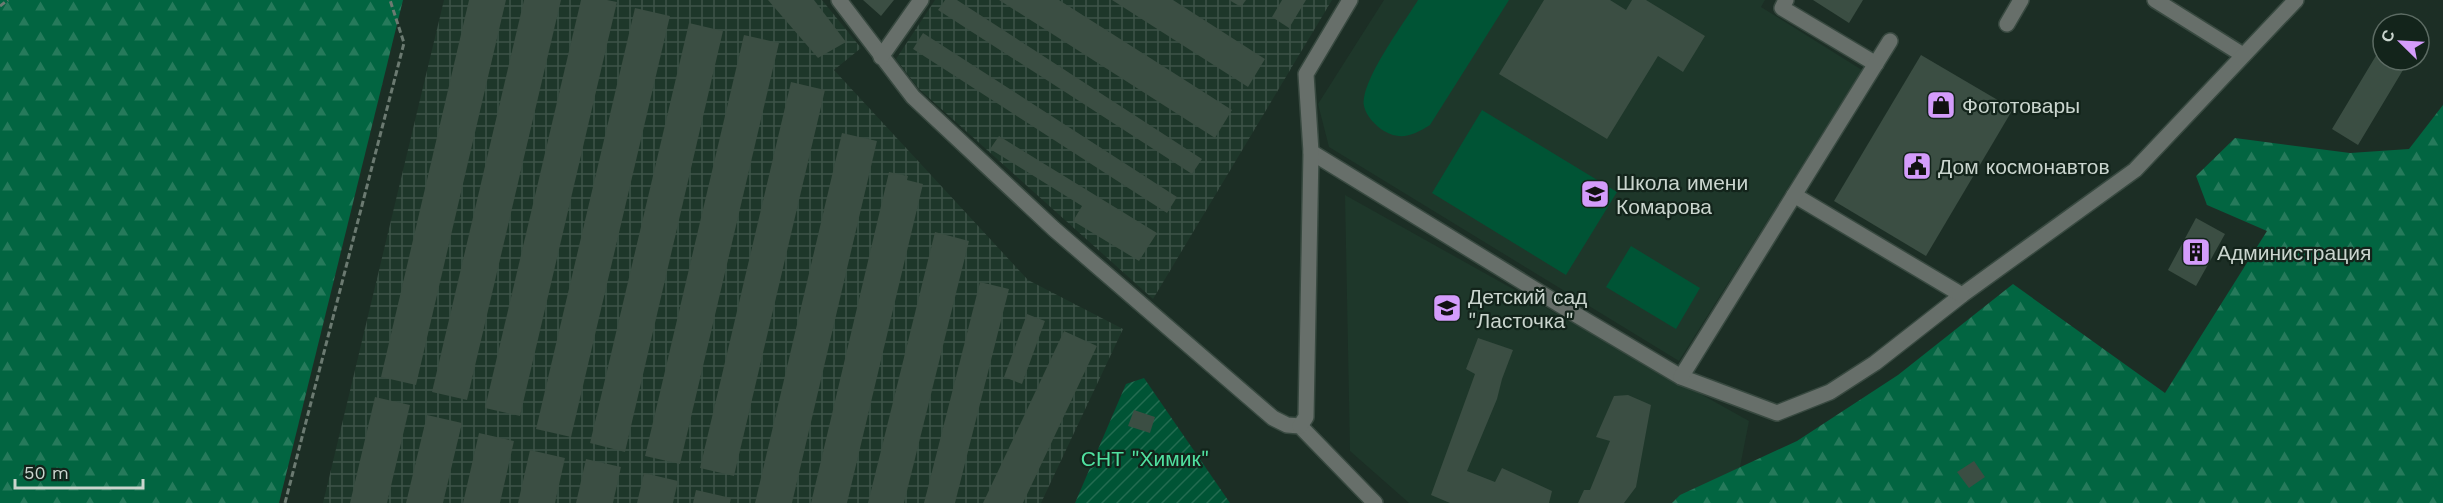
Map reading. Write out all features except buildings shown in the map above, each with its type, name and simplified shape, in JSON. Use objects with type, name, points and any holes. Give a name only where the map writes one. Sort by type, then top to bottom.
[{"type":"street","points":[[838,0],[913,97],[1054,229],[1273,418],[1287,425],[1300,426],[1375,503]]},
{"type":"street","points":[[881,57],[921,0]]},
{"type":"street","points":[[1300,426],[1306,417],[1311,152],[1305,74],[1350,0]]},
{"type":"street","points":[[1786,0],[1782,8],[1876,64]]},
{"type":"street","points":[[2007,24],[2021,0]]},
{"type":"street","points":[[2155,0],[2243,55]]},
{"type":"street","points":[[1311,152],[1578,308],[1681,377],[1777,413],[1830,392],[1875,363],[1962,295],[2135,171],[2296,0]]},
{"type":"street","points":[[1681,377],[1758,244],[1794,195],[1890,41]]},
{"type":"street","points":[[1794,195],[1962,295]]},
{"type":"path","points":[[0,6],[8,0]]},
{"type":"path","points":[[285,503],[404,43],[390,0]]},
{"type":"shaded area","points":[[444,0],[822,0],[861,48],[834,70],[1028,280],[1123,329],[1041,503],[323,503]]},
{"type":"shaded area","points":[[935,0],[1332,0],[1153,299],[919,89],[896,59]]},
{"type":"shaded area","name":"Школа имени Комарова","points":[[1384,0],[1765,0],[1761,7],[1862,70],[1679,361],[1329,147],[1318,104]]},
{"type":"shaded area","name":"Детский сад \"Ласточка\"","points":[[1345,195],[1749,421],[1733,503],[1409,503],[1350,451]]},
{"type":"green space","points":[[0,0],[403,0],[279,503],[0,503]]},
{"type":"green space","points":[[1418,0],[1509,0],[1430,125],[1407,136],[1396,136],[1381,129],[1369,117],[1364,106],[1365,95],[1376,67]]},
{"type":"green space","points":[[2443,105],[2443,503],[1672,503],[1680,495],[1797,441],[1898,375],[2013,284],[2165,393],[2267,231],[2207,205],[2196,176],[2235,138],[2350,153],[2409,149]]},
{"type":"green space","points":[[1482,110],[1617,192],[1566,275],[1432,193]]},
{"type":"green space","points":[[1631,246],[1700,288],[1676,329],[1606,287]]},
{"type":"green space","name":"СНТ \"Химик\"","points":[[1144,378],[1230,503],[1075,503],[1126,384]]},
{"type":"place","name":"Фототовары","points":[[1941,105]]},
{"type":"place","name":"Дом космонавтов","points":[[1917,166]]},
{"type":"place","name":"Школа имени Комарова","points":[[1595,194]]},
{"type":"place","name":"Администрация","points":[[2196,252]]},
{"type":"place","name":"Детский сад \"Ласточка\"","points":[[1447,308]]}]
